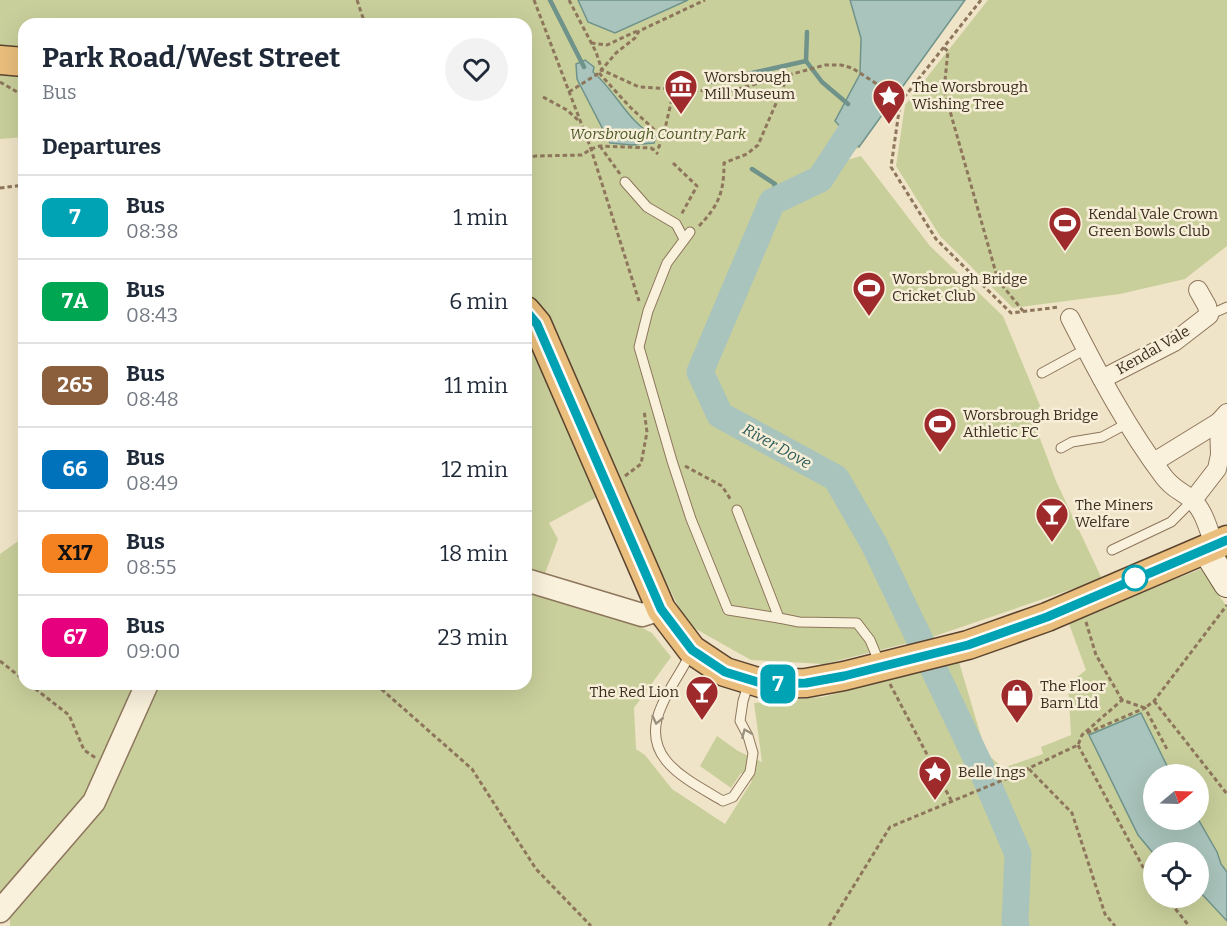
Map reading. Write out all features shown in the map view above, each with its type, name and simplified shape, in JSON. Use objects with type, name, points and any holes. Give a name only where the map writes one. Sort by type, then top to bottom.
[{"type":"highway","points":[[0,60],[18,62]]},
{"type":"highway","points":[[532,318],[537,324],[661,609],[692,650],[725,672],[750,681],[764,684],[806,683],[968,645],[1047,617],[1216,545]]},
{"type":"main road","points":[[1216,545],[1227,584]]},
{"type":"street","points":[[1198,290],[1209,315]]},
{"type":"street","name":"Kendal Vale","points":[[1102,379],[1174,342],[1209,315]]},
{"type":"street","name":"Kendal Vale","points":[[1070,318],[1102,379],[1154,462],[1175,490],[1193,500]]},
{"type":"street","points":[[1154,462],[1223,418]]},
{"type":"street","points":[[1216,545],[1201,511],[1193,500],[1217,469],[1223,418]]},
{"type":"street","points":[[532,582],[642,615],[661,609]]},
{"type":"street","points":[[0,911],[94,802],[144,690]]},
{"type":"lane","points":[[625,182],[646,207],[676,224],[687,236],[667,263],[648,312],[639,347],[672,460],[692,519],[728,610],[799,622],[857,622],[870,640],[881,667]]},
{"type":"lane","points":[[1209,315],[1227,307]]},
{"type":"lane","points":[[1042,373],[1086,349]]},
{"type":"lane","points":[[1061,447],[1072,442],[1102,436],[1126,419]]},
{"type":"lane","points":[[1112,550],[1171,522],[1193,500]]},
{"type":"lane","points":[[737,510],[779,618]]},
{"type":"lane","points":[[692,650],[662,703],[655,722],[655,739],[671,767],[723,801],[733,797],[750,772],[753,753],[740,721],[743,701],[750,681]]},
{"type":"path","points":[[357,0],[363,18]]},
{"type":"path","points":[[534,0],[591,149],[640,303],[648,312]]},
{"type":"path","points":[[532,157],[582,155],[600,146],[654,149],[659,147],[662,137],[630,107],[601,72],[591,43],[569,0]]},
{"type":"path","points":[[591,43],[607,45],[705,0]]},
{"type":"path","points":[[981,0],[902,100],[891,167],[936,239],[1011,313],[1065,306],[1070,318]]},
{"type":"path","points":[[569,92],[601,72],[615,53],[635,38],[639,31]]},
{"type":"path","points":[[944,48],[948,51],[944,90],[998,280],[1023,311]]},
{"type":"path","points":[[601,72],[639,87],[727,93],[825,65],[841,65],[852,68],[902,100]]},
{"type":"path","points":[[687,236],[700,226],[713,211],[722,194],[724,163],[747,154],[758,145],[788,76]]},
{"type":"path","points":[[0,82],[18,92]]},
{"type":"path","points":[[664,133],[674,90]]},
{"type":"path","points":[[543,97],[567,110],[579,121]]},
{"type":"path","points":[[600,146],[625,182]]},
{"type":"path","points":[[654,149],[658,154]]},
{"type":"path","points":[[673,163],[698,186],[676,224]]},
{"type":"path","points":[[0,188],[18,186]]},
{"type":"path","points":[[609,487],[641,464],[647,432],[644,410]]},
{"type":"path","points":[[672,460],[722,486],[737,510]]},
{"type":"path","points":[[1080,603],[1096,655],[1122,700],[1145,708],[1168,751]]},
{"type":"path","points":[[1082,735],[1145,708],[1154,701],[1227,606]]},
{"type":"path","points":[[0,661],[18,675]]},
{"type":"path","points":[[881,667],[951,801]]},
{"type":"path","points":[[37,690],[69,715],[84,750],[111,766]]},
{"type":"path","points":[[382,690],[472,769],[536,869],[591,926]]},
{"type":"path","points":[[829,926],[890,827],[1029,769],[1078,745],[1082,735],[1122,700]]},
{"type":"path","points":[[1154,701],[1227,794]]},
{"type":"path","points":[[1078,745],[1143,867]]},
{"type":"path","points":[[1029,769],[1072,813],[1105,914],[1115,926]]},
{"type":"path","points":[[1175,908],[1189,926]]},
{"type":"green space","name":"Worsbrough Country Park","points":[[0,0],[965,0],[859,147],[843,161],[861,156],[930,246],[1003,316],[1041,408],[1035,425],[1056,481],[1102,579],[932,637],[824,664],[751,660],[687,624],[626,501],[597,497],[549,523],[558,539],[544,576],[652,633],[671,657],[634,708],[636,749],[645,755],[672,789],[725,824],[752,781],[741,773],[731,788],[700,766],[717,736],[738,751],[762,762],[754,703],[823,697],[959,662],[986,753],[1003,768],[1043,754],[1041,747],[1071,735],[1068,684],[1086,670],[1068,621],[1201,569],[1227,607],[1227,926],[10,926],[10,914],[111,795],[156,690],[532,690],[532,18],[18,18],[18,138],[0,139]]},
{"type":"green space","points":[[988,0],[1227,0],[1227,246],[1185,279],[1120,294],[1013,308],[940,236],[896,166],[905,105]]},
{"type":"green space","points":[[18,541],[18,690],[133,690],[88,797],[0,899],[0,554]]},
{"type":"water","points":[[578,0],[688,0],[615,33],[588,22]]},
{"type":"water","points":[[850,0],[965,0],[859,147],[835,121],[860,74],[861,38]]},
{"type":"water","points":[[585,60],[594,67],[593,72],[638,124],[656,137],[654,143],[632,145],[610,143],[577,79],[576,64]]},
{"type":"water","points":[[1141,713],[1166,764],[1143,764],[1143,830],[1204,830],[1227,872],[1227,921],[1209,902],[1209,842],[1144,842],[1138,835],[1089,735]]},
{"type":"waterway","points":[[550,0],[584,67]]},
{"type":"waterway","points":[[806,61],[807,32]]},
{"type":"waterway","points":[[712,82],[806,61],[822,82],[848,104]]},
{"type":"waterway","name":"River Dove","points":[[867,107],[820,179],[772,202],[700,372],[720,415],[836,478],[874,544],[982,770],[1018,854],[1016,926]]},
{"type":"waterway","points":[[752,169],[775,184],[772,202]]},
{"type":"bus line","name":"7","points":[[532,318],[537,324],[661,609],[692,650],[725,672],[750,681],[764,684],[806,683],[844,676],[968,645],[1047,617],[1227,540]]},
{"type":"place","name":"Worsbrough Mill Museum","points":[[681,115]]},
{"type":"place","name":"The Worsbrough Wishing Tree","points":[[889,125]]},
{"type":"place","name":"Kendal Vale Crown Green Bowls Club","points":[[1065,252]]},
{"type":"place","name":"Worsbrough Bridge Cricket Club","points":[[869,317]]},
{"type":"place","name":"Worsbrough Bridge Athletic FC","points":[[940,453]]},
{"type":"place","name":"The Miners Welfare","points":[[1052,543]]},
{"type":"place","name":"The Red Lion","points":[[702,721]]},
{"type":"place","name":"The Floor Barn Ltd","points":[[1017,724]]},
{"type":"place","name":"Belle Ings","points":[[935,801]]}]
